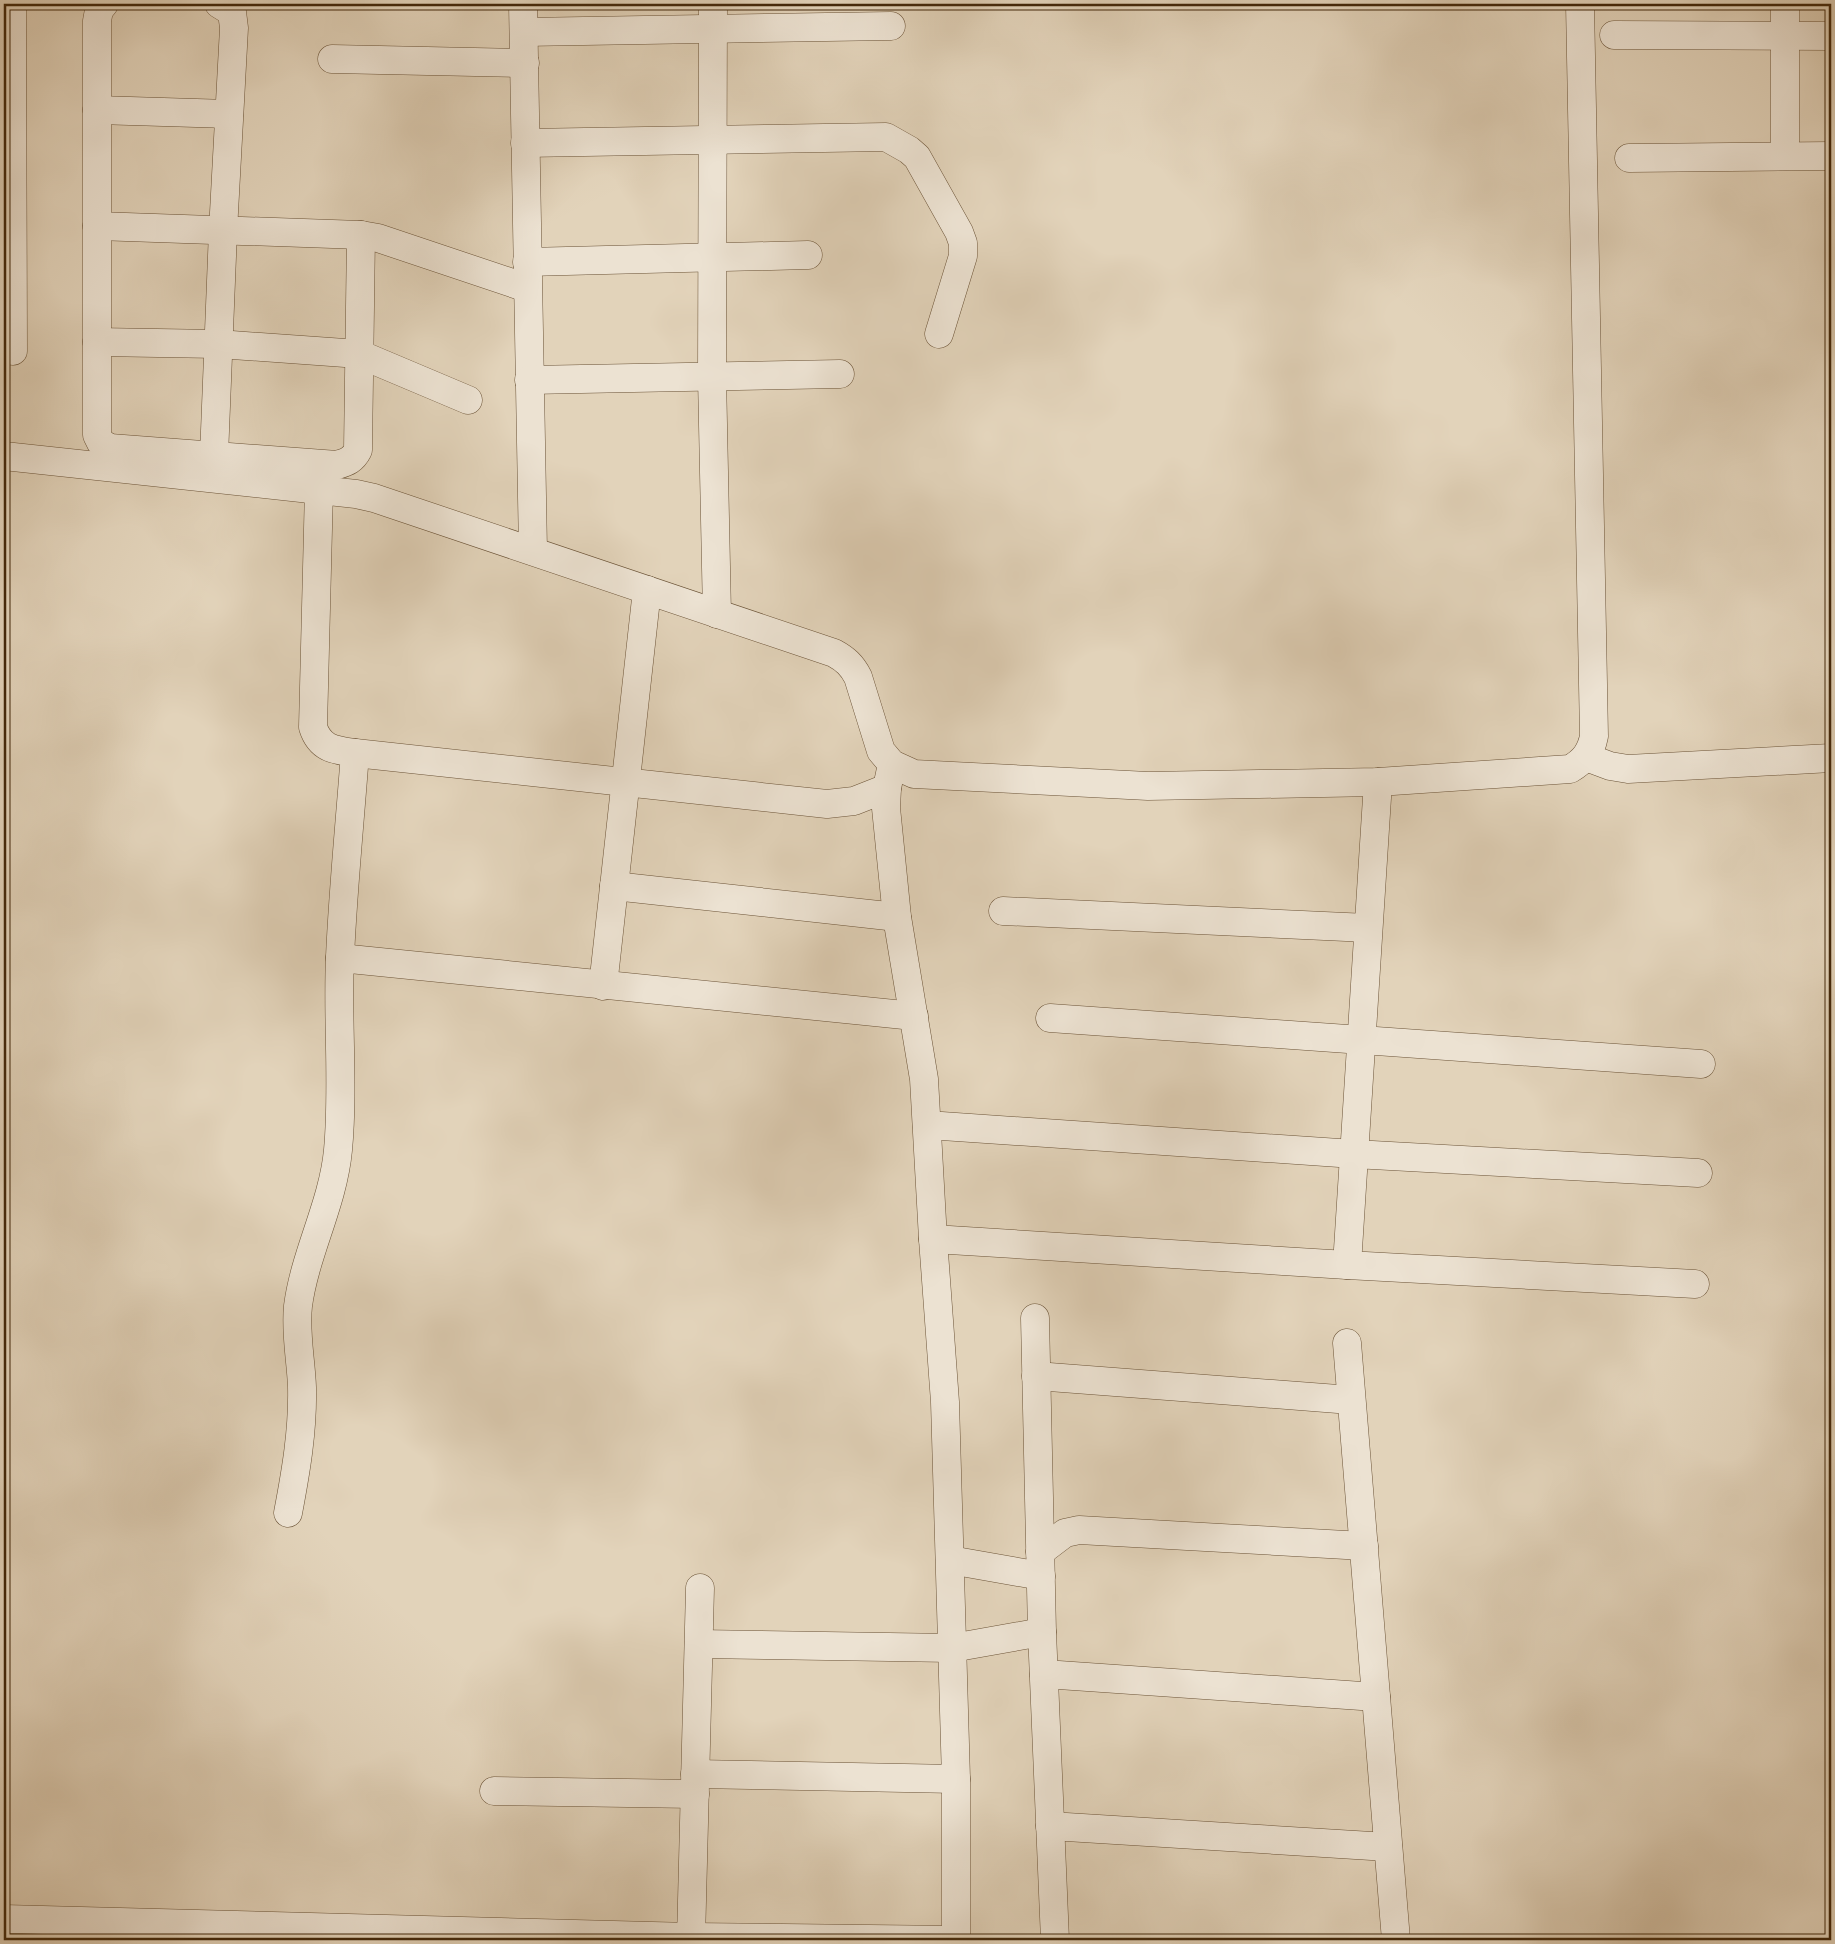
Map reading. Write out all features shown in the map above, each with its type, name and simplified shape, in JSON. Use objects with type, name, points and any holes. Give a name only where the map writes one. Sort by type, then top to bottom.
[{"type":"street","points":[[104,4],[97,21],[97,435],[101,443],[110,448],[337,465],[346,463],[354,457],[358,450],[362,235]]},
{"type":"street","points":[[214,456],[223,230],[234,28],[232,12],[219,4]]},
{"type":"street","points":[[524,4],[533,551]]},
{"type":"street","points":[[319,489],[313,727],[316,738],[335,750],[827,804],[854,801],[890,776],[914,774],[1148,786],[1378,782],[1570,769],[1580,764],[1586,757],[1592,748],[1594,736],[1580,4]]},
{"type":"street","points":[[1785,4],[1785,156]]},
{"type":"street","points":[[9,14],[8,292],[13,351]]},
{"type":"street","points":[[524,32],[713,16],[891,26]]},
{"type":"street","points":[[713,16],[712,377],[717,614]]},
{"type":"street","points":[[1614,35],[1831,36]]},
{"type":"street","points":[[332,59],[524,63]]},
{"type":"street","points":[[97,110],[229,114]]},
{"type":"street","points":[[526,143],[886,137],[909,150],[917,157],[959,232],[963,243],[963,256],[939,334]]},
{"type":"street","points":[[1628,158],[1831,156]]},
{"type":"street","points":[[97,226],[362,235],[527,275],[713,258],[808,256]]},
{"type":"street","points":[[97,342],[218,344],[359,354],[468,400]]},
{"type":"street","points":[[529,380],[840,374]]},
{"type":"street","points":[[4,456],[319,489],[374,498],[834,653],[845,659],[854,668],[890,776],[886,808],[897,917],[924,1079],[945,1402],[956,1778],[956,1940],[691,1939],[321,1933],[4,1919]]},
{"type":"street","points":[[603,986],[647,590]]},
{"type":"street","points":[[288,1513],[299,1456],[301,1431],[302,1387],[296,1327],[298,1305],[329,1195],[338,1151],[340,958],[355,753]]},
{"type":"street","points":[[1586,757],[1610,766],[1628,769],[1831,758]]},
{"type":"street","points":[[1347,1265],[1378,782]]},
{"type":"street","points":[[614,886],[897,917]]},
{"type":"street","points":[[1003,911],[1368,928]]},
{"type":"street","points":[[340,958],[914,1016]]},
{"type":"street","points":[[1050,1018],[1701,1064]]},
{"type":"street","points":[[927,1125],[1354,1154],[1698,1173]]},
{"type":"street","points":[[933,1239],[1347,1265],[1695,1284]]},
{"type":"street","points":[[1035,1318],[1042,1632],[1054,1940]]},
{"type":"street","points":[[1347,1343],[1396,1940]]},
{"type":"street","points":[[1036,1376],[1351,1400]]},
{"type":"street","points":[[1040,1564],[1065,1533],[1079,1530],[1364,1546]]},
{"type":"street","points":[[950,1560],[1040,1564]]},
{"type":"street","points":[[691,1939],[700,1588]]},
{"type":"street","points":[[699,1644],[952,1648],[1042,1632]]},
{"type":"street","points":[[1044,1674],[1376,1697]]},
{"type":"street","points":[[494,1791],[956,1778]]},
{"type":"street","points":[[1050,1826],[1388,1847]]}]
